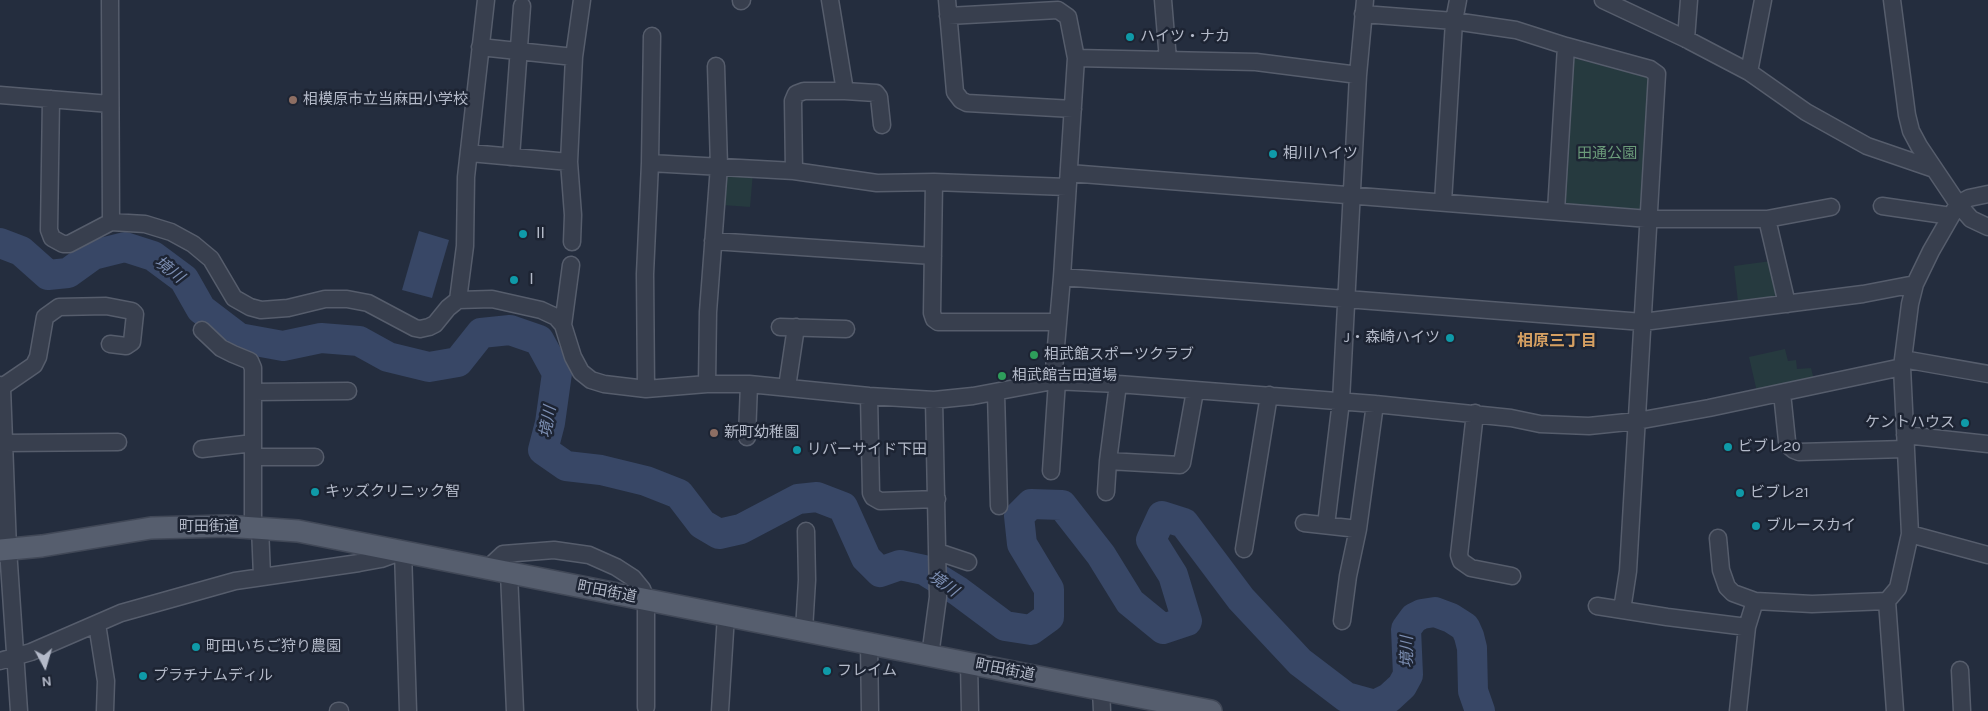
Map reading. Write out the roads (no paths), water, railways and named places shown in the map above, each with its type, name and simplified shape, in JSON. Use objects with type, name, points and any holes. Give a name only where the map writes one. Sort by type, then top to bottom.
[{"type":"main road","name":"町田街道","points":[[4,549],[42,546],[151,528],[198,526],[257,527],[298,531],[1211,711]]},
{"type":"street","points":[[110,0],[111,222]]},
{"type":"street","points":[[458,300],[465,246],[465,198],[486,0]]},
{"type":"street","points":[[572,242],[573,215],[569,162],[574,57],[582,0]]},
{"type":"street","points":[[830,0],[845,92]]},
{"type":"street","points":[[1163,0],[1168,60]]},
{"type":"street","points":[[1444,202],[1454,21],[1458,0]]},
{"type":"street","points":[[1603,0],[1686,39],[1749,72],[1791,102],[1833,128],[1868,146],[1934,170]]},
{"type":"street","points":[[1686,39],[1689,0]]},
{"type":"street","points":[[1749,72],[1764,0]]},
{"type":"street","points":[[1892,0],[1907,115],[1918,146],[1934,170],[1955,210]]},
{"type":"street","points":[[511,157],[522,6]]},
{"type":"street","points":[[1326,525],[1341,401],[1358,74],[1364,7],[1516,30],[1650,69],[1657,74],[1638,421],[1628,571],[1622,610]]},
{"type":"street","points":[[1051,470],[1058,322],[1062,277],[1073,109],[1076,58],[1068,17],[1061,11],[947,8],[955,92],[961,100],[967,103],[1073,109]]},
{"type":"street","points":[[646,389],[645,274],[650,163],[652,36]]},
{"type":"street","points":[[1556,211],[1566,46]]},
{"type":"street","points":[[480,47],[574,57]]},
{"type":"street","points":[[1076,58],[1256,62],[1358,74]]},
{"type":"street","points":[[707,384],[708,312],[718,166],[716,66]]},
{"type":"street","points":[[794,171],[793,101],[796,94],[804,91],[876,93],[879,96],[882,124]]},
{"type":"street","points":[[0,95],[110,104]]},
{"type":"street","points":[[51,99],[49,230],[52,238],[63,244],[69,244],[111,222],[145,224],[171,232],[194,244],[211,260],[234,298],[250,307],[261,310],[288,308],[325,299],[347,299],[368,303],[420,329],[435,324],[448,308],[458,300],[492,299],[527,306],[549,313],[563,325]]},
{"type":"street","points":[[470,153],[569,162]]},
{"type":"street","points":[[650,163],[794,171],[877,183],[1068,180],[1351,195],[1649,218],[1767,219],[1831,207]]},
{"type":"street","points":[[934,182],[932,313],[934,319],[938,322],[1058,322]]},
{"type":"street","points":[[1718,538],[1721,570],[1728,587],[1733,593],[1754,601],[1812,604],[1887,601],[1894,594],[1900,582],[1910,534],[1903,363],[1910,304],[1915,284],[1931,251],[1955,210],[1969,198],[1988,194]]},
{"type":"street","points":[[1882,206],[1955,210],[1988,227]]},
{"type":"street","points":[[1767,219],[1787,304]]},
{"type":"street","points":[[713,241],[933,256]]},
{"type":"street","points":[[571,264],[563,325],[573,357],[581,372],[591,380],[604,384],[646,389],[707,384],[749,384],[869,396],[934,400],[996,392],[1055,381],[1341,401],[1475,413],[1558,426],[1589,426],[1638,421],[1709,408],[1782,393],[1903,363],[1988,374]]},
{"type":"street","points":[[1062,277],[1643,322],[1863,294],[1915,284]]},
{"type":"street","points":[[18,711],[7,659],[4,443],[1,386],[34,365],[38,357],[45,317],[59,307],[106,306],[132,311],[135,314],[132,342],[126,346],[110,344]]},
{"type":"street","points":[[787,387],[788,327],[846,329]]},
{"type":"street","points":[[202,330],[221,348],[250,361],[253,368],[253,450],[262,576]]},
{"type":"street","points":[[747,437],[749,384]]},
{"type":"street","points":[[1106,492],[1118,384]]},
{"type":"street","points":[[254,392],[348,391]]},
{"type":"street","points":[[1108,461],[1180,465],[1182,463],[1195,391]]},
{"type":"street","points":[[996,392],[999,506]]},
{"type":"street","points":[[1782,393],[1787,441],[1789,446],[1799,452],[1905,442],[1988,444]]},
{"type":"street","points":[[869,396],[871,493],[873,497],[880,501],[937,498]]},
{"type":"street","points":[[1244,548],[1269,396]]},
{"type":"street","points":[[930,656],[938,597],[934,400]]},
{"type":"street","points":[[1342,621],[1348,576],[1358,529],[1375,404]]},
{"type":"street","points":[[1475,413],[1459,556],[1471,568],[1512,576]]},
{"type":"street","points":[[4,443],[118,442]]},
{"type":"street","points":[[202,449],[253,450],[314,457]]},
{"type":"street","points":[[1304,523],[1358,529]]},
{"type":"street","points":[[804,630],[807,580],[806,531]]},
{"type":"street","points":[[1910,534],[1988,555]]},
{"type":"street","points":[[515,711],[499,570],[500,556],[506,553],[549,550],[589,555],[629,574],[642,589],[646,599],[646,707]]},
{"type":"street","points":[[7,659],[98,624],[121,613],[235,581],[359,563],[381,559],[403,551],[408,711]]},
{"type":"street","points":[[938,555],[968,562]]},
{"type":"street","points":[[1738,711],[1747,627],[1754,601]]},
{"type":"street","points":[[1887,601],[1895,711]]},
{"type":"street","points":[[1597,606],[1747,627]]},
{"type":"street","points":[[720,711],[726,615]]},
{"type":"street","points":[[98,624],[106,681],[105,711]]},
{"type":"street","points":[[869,643],[870,711]]},
{"type":"street","points":[[969,663],[970,711]]},
{"type":"street","points":[[1960,670],[1962,711]]},
{"type":"street","points":[[1101,690],[1102,711]]},
{"type":"water","points":[[419,231],[449,240],[432,298],[402,290]]},
{"type":"waterway","name":"境川","points":[[0,243],[21,251],[48,275],[68,273],[93,255],[125,247],[153,256],[184,279],[201,309],[239,338],[283,346],[321,338],[359,341],[388,357],[429,367],[458,362],[481,333],[510,330],[539,340],[557,373],[550,423],[543,450],[566,466],[601,470],[646,481],[679,494],[702,524],[719,534],[741,529],[798,499],[817,497],[843,507],[866,558],[880,572],[900,565],[924,570],[958,591],[1005,626],[1031,630],[1049,617],[1049,589],[1022,544],[1019,516],[1031,504],[1062,505],[1101,555],[1130,602],[1163,629],[1187,621],[1173,575],[1151,540],[1162,516],[1184,523],[1241,599],[1300,662],[1346,697],[1375,705],[1389,698],[1402,686],[1408,675],[1406,629],[1414,618],[1422,614],[1435,612],[1451,618],[1465,627],[1469,636],[1472,648],[1473,691],[1480,711]]},
{"type":"place","name":"ハイツ・ナカ","points":[[1130,37]]},
{"type":"place","name":"相模原市立当麻田小学校","points":[[293,100]]},
{"type":"place","name":"相川ハイツ","points":[[1273,154]]},
{"type":"place","name":"Ⅱ","points":[[523,234]]},
{"type":"place","name":"Ⅰ","points":[[514,280]]},
{"type":"place","name":"J・森崎ハイツ","points":[[1450,338]]},
{"type":"place","name":"相武館スポーツクラブ","points":[[1034,355]]},
{"type":"place","name":"相武館吉田道場","points":[[1002,376]]},
{"type":"place","name":"ケントハウス","points":[[1965,423]]},
{"type":"place","name":"新町幼稚園","points":[[714,433]]},
{"type":"place","name":"ビブレ20","points":[[1728,447]]},
{"type":"place","name":"リバーサイド下田","points":[[797,450]]},
{"type":"place","name":"キッズクリニック智","points":[[315,492]]},
{"type":"place","name":"ビブレ21","points":[[1740,493]]},
{"type":"place","name":"ブルースカイ","points":[[1756,526]]},
{"type":"place","name":"町田いちご狩り農園","points":[[196,647]]},
{"type":"place","name":"フレイム","points":[[827,671]]},
{"type":"place","name":"プラチナムディル","points":[[143,676]]},
{"type":"district","name":"相原三丁目","points":[[1557,341]]},
{"type":"park label","name":"田通公園","points":[[1607,154]]}]
